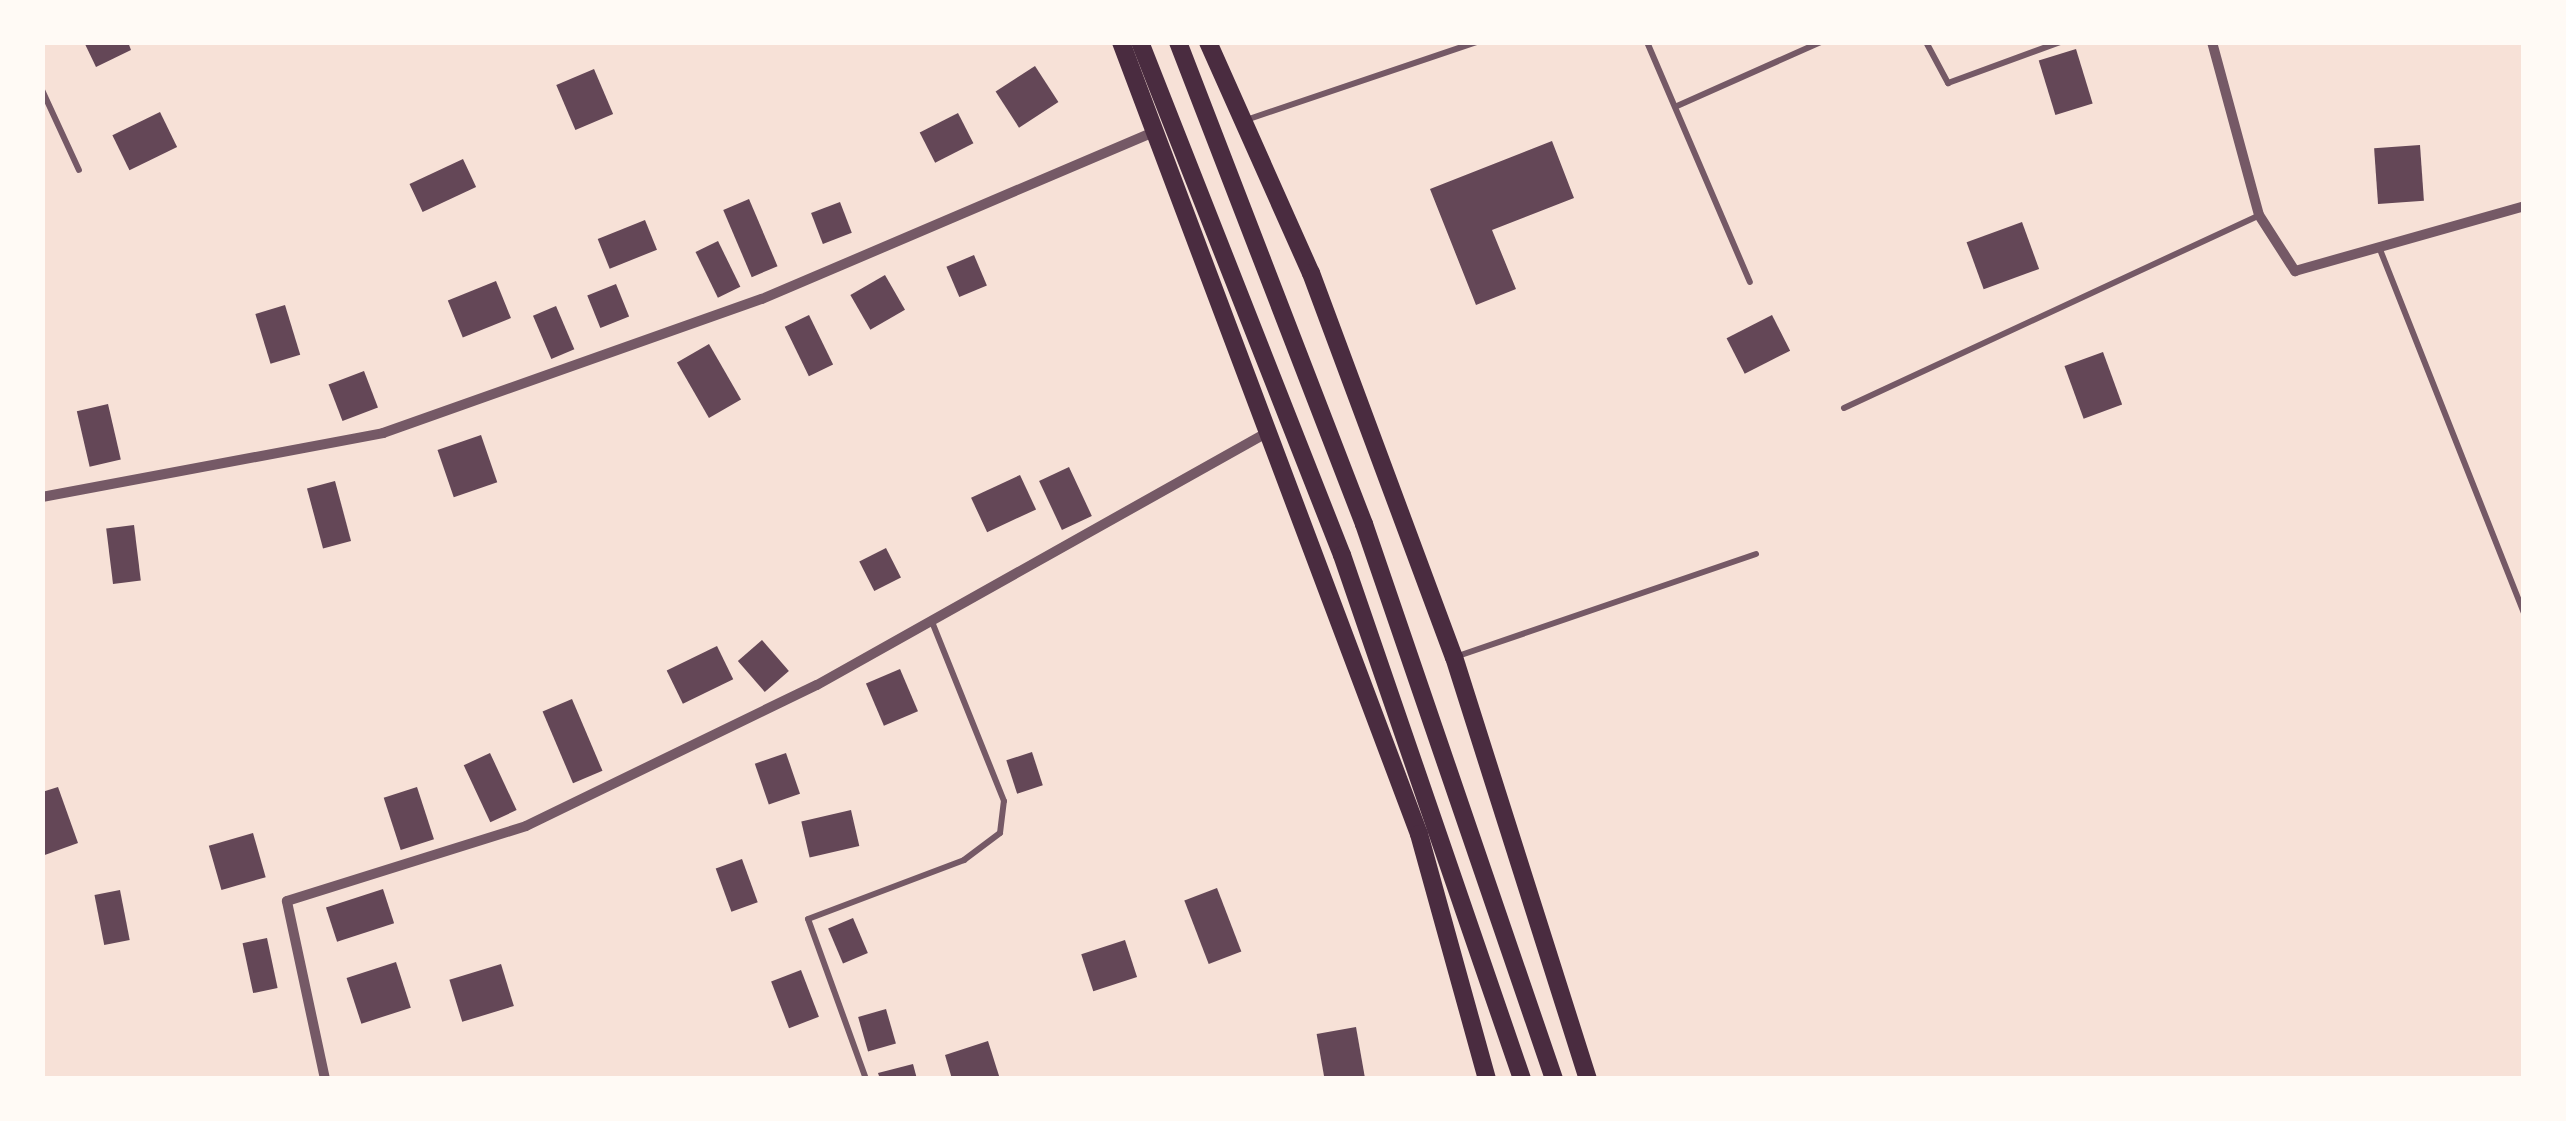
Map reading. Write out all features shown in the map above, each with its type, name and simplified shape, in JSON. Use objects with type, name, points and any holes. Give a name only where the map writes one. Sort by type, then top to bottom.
[{"type":"highway","points":[[1121,42],[1151,133],[1420,834],[1487,1079]]},
{"type":"highway","points":[[1140,42],[1342,554],[1522,1079]]},
{"type":"highway","points":[[1178,42],[1364,524],[1554,1079]]},
{"type":"highway","points":[[1208,42],[1245,121],[1454,657],[1588,1079]]},
{"type":"street","points":[[2212,42],[2259,215],[2295,271],[2524,206]]},
{"type":"street","points":[[42,497],[382,433],[762,299],[1151,133]]},
{"type":"street","points":[[325,1079],[287,901],[526,826],[932,622],[1268,432]]},
{"type":"lane","points":[[1245,121],[1476,42]]},
{"type":"lane","points":[[1647,42],[1750,282]]},
{"type":"lane","points":[[1677,106],[1821,42]]},
{"type":"lane","points":[[1926,42],[1948,83],[2060,42]]},
{"type":"lane","points":[[42,90],[79,170]]},
{"type":"lane","points":[[1844,408],[2259,215]]},
{"type":"lane","points":[[2379,248],[2524,614]]},
{"type":"lane","points":[[1454,657],[1756,554]]},
{"type":"lane","points":[[866,1079],[808,920],[964,860],[1000,833],[1004,801],[932,622]]},
{"type":"building","points":[[84,42],[128,42],[131,50],[96,67]]},
{"type":"building","points":[[2076,49],[2093,104],[2055,115],[2039,60]]},
{"type":"building","points":[[1035,66],[1058,102],[1019,128],[996,92]]},
{"type":"building","points":[[594,69],[613,114],[575,130],[556,85]]},
{"type":"building","points":[[160,112],[177,147],[129,170],[112,135]]},
{"type":"building","points":[[958,113],[973,143],[935,163],[920,133]]},
{"type":"building","points":[[1552,141],[1574,198],[1492,230],[1516,289],[1476,305],[1430,189]]},
{"type":"building","points":[[2420,145],[2424,201],[2378,204],[2374,148]]},
{"type":"building","points":[[463,159],[476,187],[423,212],[410,184]]},
{"type":"building","points":[[749,199],[778,266],[752,277],[723,210]]},
{"type":"building","points":[[840,202],[852,233],[823,244],[811,213]]},
{"type":"building","points":[[645,220],[657,250],[610,269],[598,239]]},
{"type":"building","points":[[2022,222],[2039,269],[1984,289],[1967,242]]},
{"type":"building","points":[[718,241],[740,287],[718,298],[696,252]]},
{"type":"building","points":[[974,255],[987,285],[959,297],[946,267]]},
{"type":"building","points":[[885,275],[905,310],[870,330],[850,295]]},
{"type":"building","points":[[496,281],[511,318],[463,338],[448,300]]},
{"type":"building","points":[[616,284],[629,316],[600,328],[587,296]]},
{"type":"building","points":[[285,305],[300,355],[271,364],[255,314]]},
{"type":"building","points":[[556,306],[574,349],[551,359],[533,316]]},
{"type":"building","points":[[809,315],[833,364],[809,376],[785,327]]},
{"type":"building","points":[[1772,315],[1790,351],[1745,374],[1727,338]]},
{"type":"building","points":[[709,344],[741,399],[709,418],[677,362]]},
{"type":"building","points":[[2103,352],[2122,405],[2084,419],[2064,366]]},
{"type":"building","points":[[364,371],[378,407],[343,421],[329,385]]},
{"type":"building","points":[[108,404],[121,460],[90,467],[77,411]]},
{"type":"building","points":[[481,435],[497,482],[454,497],[438,450]]},
{"type":"building","points":[[1069,467],[1092,516],[1062,530],[1039,481]]},
{"type":"building","points":[[1020,475],[1036,509],[987,532],[971,498]]},
{"type":"building","points":[[335,481],[351,541],[323,548],[307,489]]},
{"type":"building","points":[[134,525],[141,581],[113,584],[106,528]]},
{"type":"building","points":[[886,548],[901,577],[874,591],[859,562]]},
{"type":"building","points":[[762,640],[789,671],[765,692],[738,661]]},
{"type":"building","points":[[717,646],[733,679],[683,704],[667,671]]},
{"type":"building","points":[[900,669],[918,711],[884,726],[866,683]]},
{"type":"building","points":[[572,699],[602,771],[573,783],[543,712]]},
{"type":"building","points":[[1032,752],[1043,785],[1017,794],[1006,760]]},
{"type":"building","points":[[490,753],[517,810],[490,822],[464,765]]},
{"type":"building","points":[[786,753],[800,794],[769,804],[755,764]]},
{"type":"building","points":[[58,787],[78,843],[42,856],[42,792]]},
{"type":"building","points":[[417,787],[434,839],[401,850],[384,798]]},
{"type":"building","points":[[851,810],[859,846],[810,858],[801,821]]},
{"type":"building","points":[[253,833],[266,877],[221,890],[209,846]]},
{"type":"building","points":[[742,859],[758,902],[731,912],[716,869]]},
{"type":"building","points":[[1217,888],[1241,951],[1209,964],[1184,901]]},
{"type":"building","points":[[383,889],[394,923],[337,942],[326,908]]},
{"type":"building","points":[[120,890],[130,940],[104,945],[94,895]]},
{"type":"building","points":[[853,918],[868,953],[843,964],[828,929]]},
{"type":"building","points":[[267,938],[278,988],[253,993],[243,943]]},
{"type":"building","points":[[1125,940],[1137,977],[1093,991],[1081,954]]},
{"type":"building","points":[[396,962],[411,1008],[361,1024],[347,978]]},
{"type":"building","points":[[501,964],[514,1006],[462,1022],[449,980]]},
{"type":"building","points":[[801,970],[819,1017],[789,1028],[771,981]]},
{"type":"building","points":[[886,1009],[896,1044],[868,1052],[858,1017]]},
{"type":"building","points":[[1356,1027],[1365,1078],[1325,1079],[1317,1034]]},
{"type":"building","points":[[988,1041],[1000,1079],[952,1079],[945,1055]]},
{"type":"building","points":[[913,1064],[917,1079],[880,1079],[878,1073]]}]
